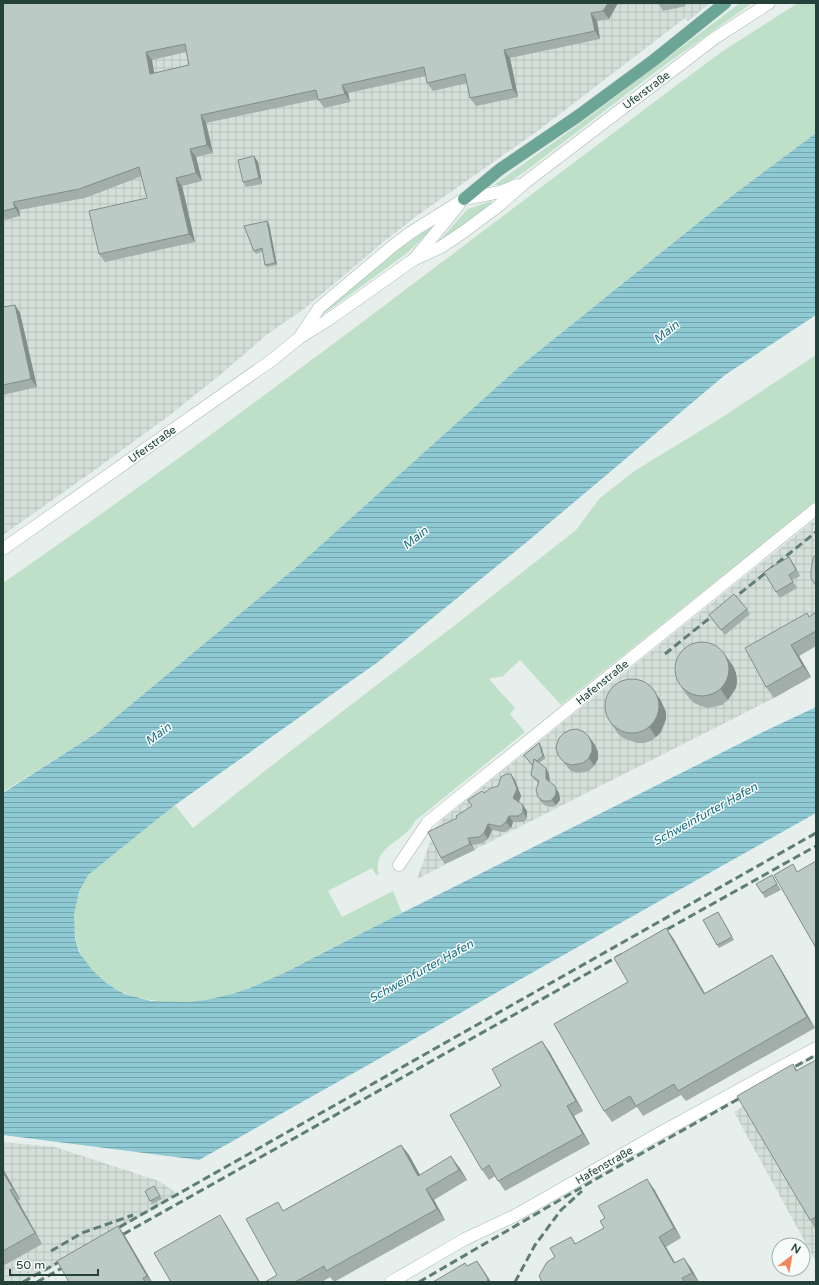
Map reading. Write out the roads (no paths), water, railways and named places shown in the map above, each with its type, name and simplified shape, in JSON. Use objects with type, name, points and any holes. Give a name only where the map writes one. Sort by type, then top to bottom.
[{"type":"main road","points":[[464,199],[499,170],[578,116],[654,60],[725,3]]},
{"type":"street","name":"Uferstraße","points":[[3,549],[272,360],[299,338],[328,320],[413,260],[441,247],[457,237],[497,207],[527,181],[708,43],[769,3]]},
{"type":"street","name":"Uferstraße","points":[[299,338],[319,308],[394,245],[432,218],[464,199],[500,192],[527,181]]},
{"type":"street","name":"Uferstraße","points":[[413,260],[464,199]]},
{"type":"street","name":"Hafenstraße","points":[[399,865],[428,822],[816,509]]},
{"type":"street","name":"Hafenstraße","points":[[391,1282],[465,1239],[516,1215],[660,1133],[816,1048]]},
{"type":"water","points":[[816,133],[816,315],[725,375],[528,541],[378,662],[175,805],[88,875],[79,892],[74,914],[75,938],[79,952],[92,970],[105,982],[125,994],[151,1001],[188,1002],[206,1000],[232,994],[284,973],[763,732],[816,707],[816,813],[199,1160],[3,1135],[3,793],[98,732],[301,563],[519,367],[729,198]]},
{"type":"railway","points":[[665,654],[816,532]]},
{"type":"railway","points":[[109,1233],[816,833]]},
{"type":"railway","points":[[657,935],[816,846]]},
{"type":"railway","points":[[113,1240],[624,953]]},
{"type":"railway","points":[[785,1072],[816,1055]]},
{"type":"railway","points":[[419,1282],[596,1179],[749,1093]]},
{"type":"railway","points":[[515,1282],[535,1245],[561,1210],[582,1191]]},
{"type":"railway","points":[[51,1251],[82,1233],[133,1215]]},
{"type":"railway","points":[[23,1282],[68,1257]]},
{"type":"railway","points":[[37,1282],[71,1263]]},
{"type":"water label","name":"Main","points":[[666,332]]},
{"type":"water label","name":"Main","points":[[415,538]]},
{"type":"water label","name":"Main","points":[[158,734]]},
{"type":"water label","name":"Schweinfurter Hafen","points":[[705,814]]},
{"type":"water label","name":"Schweinfurter Hafen","points":[[421,971]]}]
